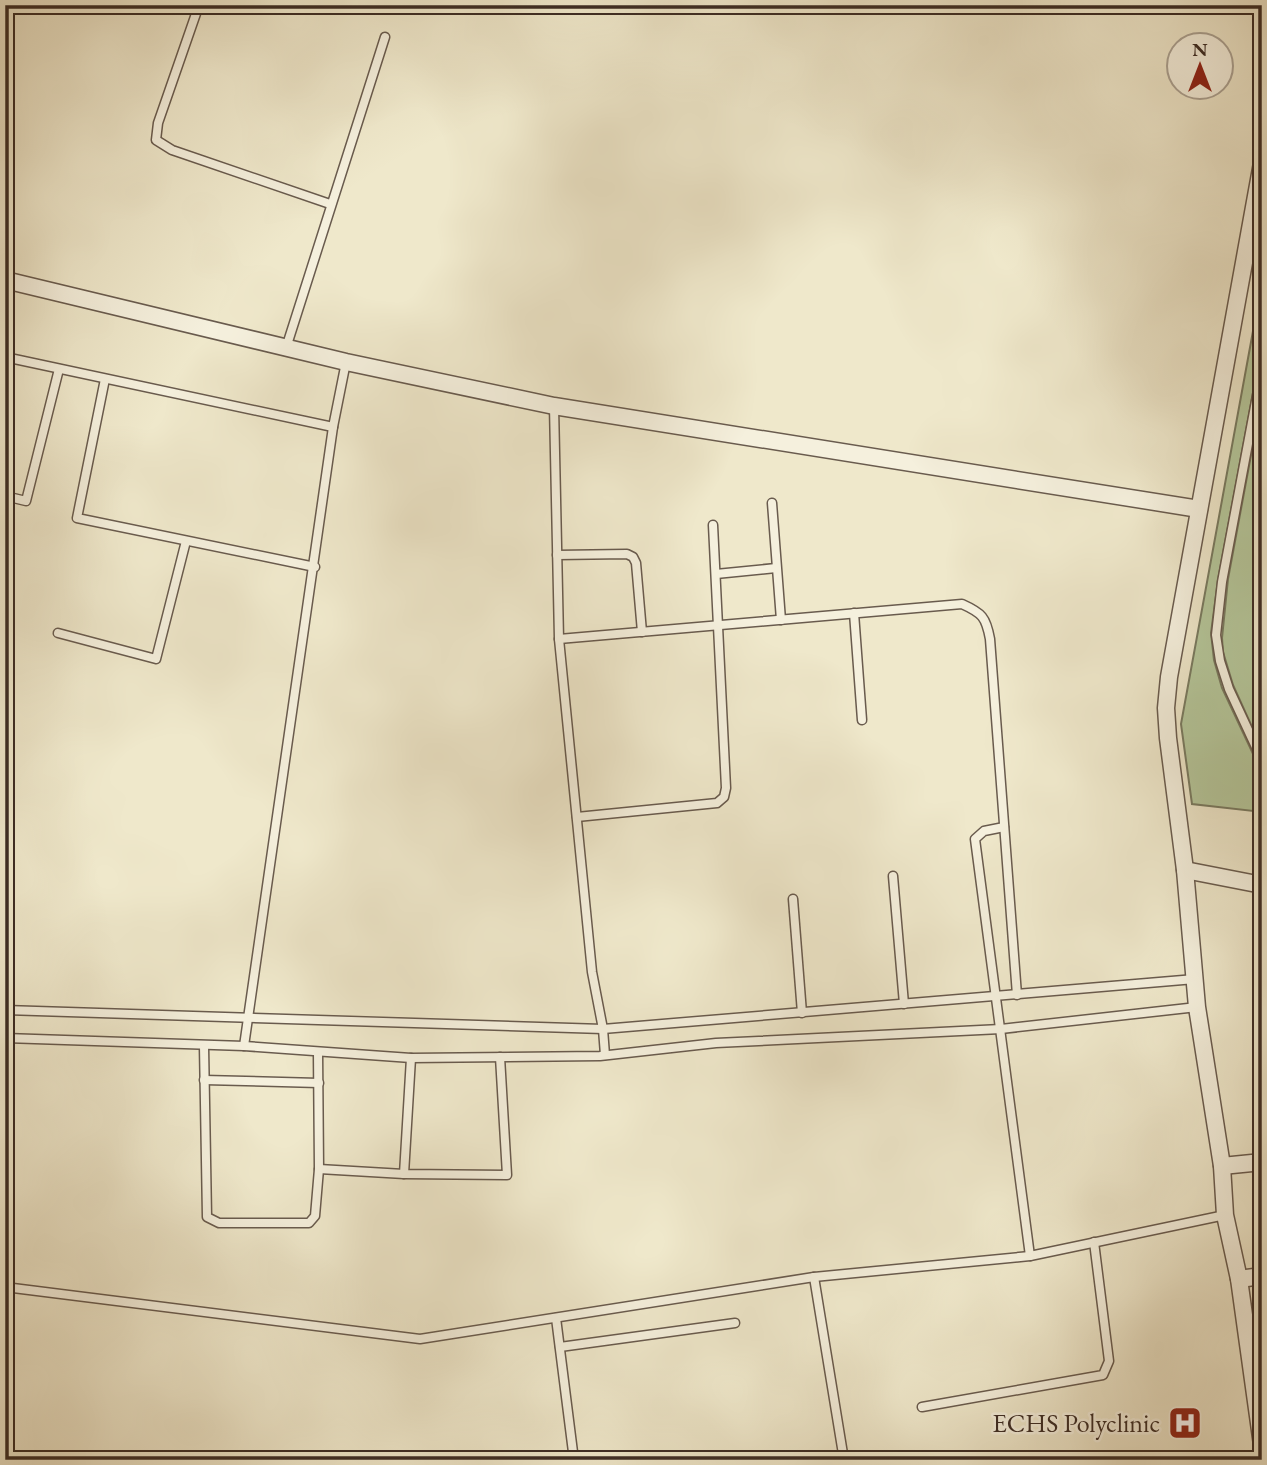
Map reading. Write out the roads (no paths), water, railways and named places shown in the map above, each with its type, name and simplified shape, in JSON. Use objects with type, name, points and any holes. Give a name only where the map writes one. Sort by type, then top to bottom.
[{"type":"street","points":[[1262,163],[1169,677],[1166,708],[1185,870],[1197,1007],[1222,1167],[1225,1215],[1255,1346],[1262,1445]]},
{"type":"street","points":[[5,279],[346,362],[554,406],[1199,509]]},
{"type":"street","points":[[1185,870],[1262,885]]},
{"type":"street","points":[[1222,1167],[1262,1162]]},
{"type":"street","points":[[1239,1279],[1262,1276]]},
{"type":"lane","points":[[199,5],[158,123],[156,140],[172,150],[330,204]]},
{"type":"lane","points":[[286,348],[385,37]]},
{"type":"lane","points":[[5,357],[334,427]]},
{"type":"lane","points":[[244,1046],[334,427],[346,362]]},
{"type":"lane","points":[[5,496],[26,501],[60,369]]},
{"type":"lane","points":[[1262,369],[1222,582],[1216,635],[1220,661],[1229,689],[1262,760]]},
{"type":"lane","points":[[105,379],[78,518],[314,567]]},
{"type":"lane","points":[[554,406],[559,639],[592,972],[605,1055]]},
{"type":"lane","points":[[772,503],[781,620]]},
{"type":"lane","points":[[577,817],[717,803],[724,797],[726,788],[720,625],[713,525]]},
{"type":"lane","points":[[58,633],[156,659],[186,541]]},
{"type":"lane","points":[[557,555],[627,554],[633,557],[636,563],[642,632]]},
{"type":"lane","points":[[716,574],[776,568]]},
{"type":"lane","points":[[559,639],[962,604],[978,611],[987,623],[990,639],[1017,995]]},
{"type":"lane","points":[[854,613],[862,720]]},
{"type":"lane","points":[[1004,827],[984,831],[975,839],[1030,1256]]},
{"type":"lane","points":[[893,876],[904,1004]]},
{"type":"lane","points":[[793,899],[802,1013]]},
{"type":"lane","points":[[5,1010],[603,1029],[1195,979]]},
{"type":"lane","points":[[5,1038],[244,1046],[411,1058],[605,1055],[716,1043],[1001,1029],[1197,1007]]},
{"type":"lane","points":[[204,1046],[207,1217],[219,1223],[309,1223],[314,1216],[319,1169],[318,1052]]},
{"type":"lane","points":[[319,1169],[404,1174],[507,1175],[500,1057]]},
{"type":"lane","points":[[404,1174],[411,1058]]},
{"type":"lane","points":[[204,1080],[319,1083]]},
{"type":"lane","points":[[5,1287],[420,1339],[814,1277],[1030,1256],[1225,1215]]},
{"type":"lane","points":[[922,1407],[1103,1375],[1109,1361],[1094,1242]]},
{"type":"lane","points":[[814,1277],[844,1460]]},
{"type":"lane","points":[[556,1318],[575,1460]]},
{"type":"lane","points":[[560,1347],[735,1323]]},
{"type":"place","name":"ECHS Polyclinic","points":[[1185,1423]]}]
